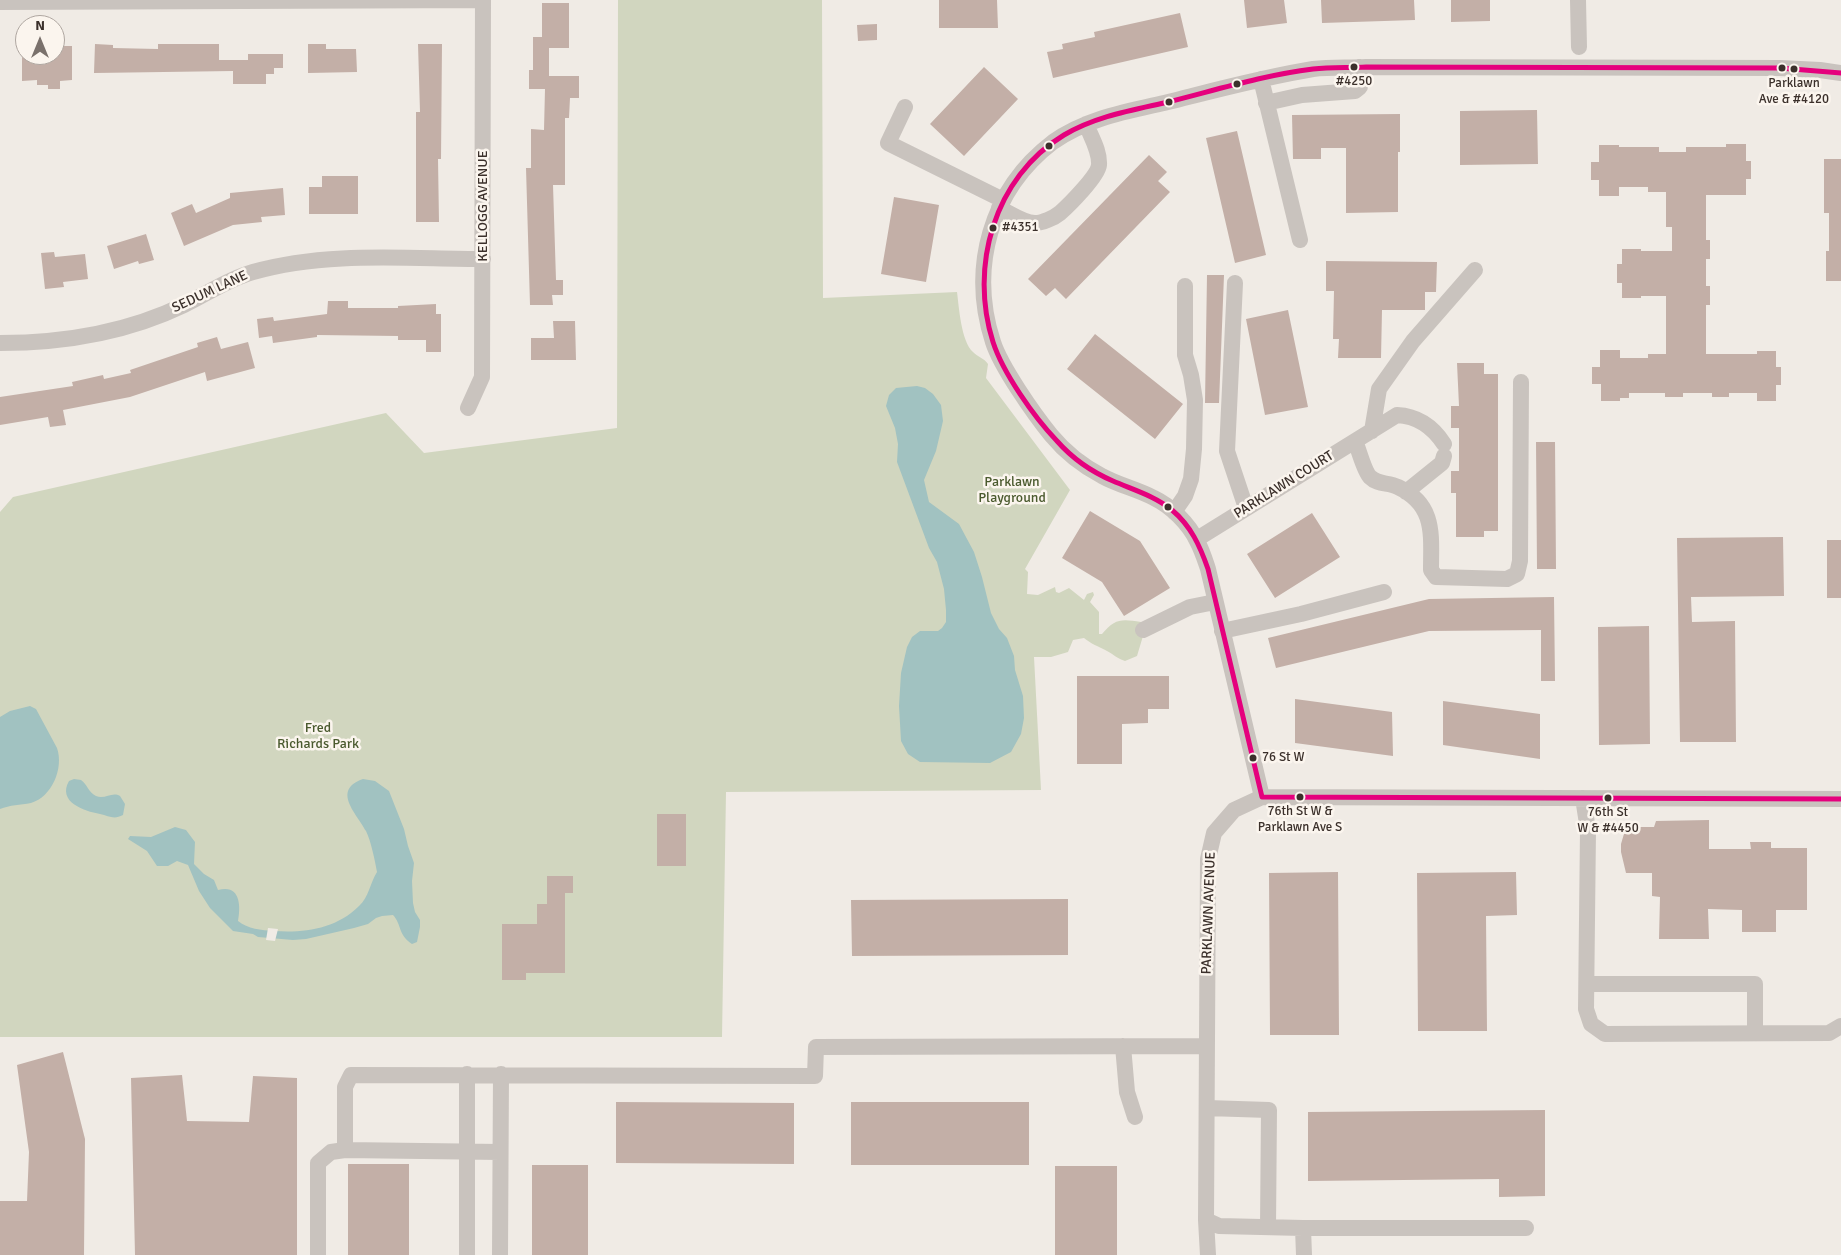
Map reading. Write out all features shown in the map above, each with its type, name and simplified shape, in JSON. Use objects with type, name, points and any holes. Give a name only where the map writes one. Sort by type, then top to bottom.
[{"type":"street","points":[[0,2],[484,0]]},
{"type":"street","name":"KELLOGG AVENUE","points":[[468,408],[482,377],[484,0]]},
{"type":"street","points":[[1578,0],[1579,47]]},
{"type":"street","points":[[1266,103],[1302,95],[1355,91],[1360,87],[1359,67]]},
{"type":"street","points":[[1841,73],[1780,68],[1359,67],[1316,69],[1261,79],[1116,114],[1086,124],[1054,142],[1029,163],[1009,189],[994,217],[985,249],[983,280],[986,314],[994,344],[1009,373],[1051,436],[1075,459],[1103,477],[1156,498],[1174,512],[1197,539],[1208,570],[1262,797],[1841,799]]},
{"type":"street","points":[[1261,79],[1300,240]]},
{"type":"street","points":[[905,107],[888,143],[1001,204],[1023,220],[1035,223],[1059,213],[1099,168],[1099,156],[1086,124]]},
{"type":"street","name":"SEDUM LANE","points":[[0,343],[37,343],[72,339],[138,324],[184,305],[221,285],[251,273],[296,262],[335,258],[483,259]]},
{"type":"street","points":[[1372,431],[1379,389],[1413,341],[1475,270]]},
{"type":"street","points":[[1235,282],[1227,451],[1246,508]]},
{"type":"street","points":[[1174,512],[1188,488],[1194,449],[1195,400],[1191,375],[1184,355],[1185,286]]},
{"type":"street","points":[[1355,441],[1368,476],[1378,483],[1397,486],[1414,496],[1428,516],[1431,536],[1430,570],[1436,577],[1507,579],[1517,574],[1520,562],[1521,382]]},
{"type":"street","points":[[1372,431],[1397,415],[1410,416],[1438,435],[1444,450],[1442,463],[1406,492]]},
{"type":"street","name":"PARKLAWN COURT","points":[[1197,539],[1372,431]]},
{"type":"street","points":[[1222,631],[1301,614],[1384,592]]},
{"type":"street","points":[[1143,630],[1190,607],[1215,602]]},
{"type":"street","name":"PARKLAWN AVENUE","points":[[1208,1255],[1206,1220],[1208,859],[1214,833],[1234,810],[1262,797]]},
{"type":"street","points":[[1583,798],[1588,830],[1586,1009],[1591,1024],[1605,1034],[1829,1033],[1841,1026]]},
{"type":"street","points":[[1586,984],[1755,984],[1755,1033]]},
{"type":"street","points":[[1123,1046],[1128,1092],[1135,1117]]},
{"type":"street","points":[[345,1150],[345,1087],[351,1075],[815,1076],[816,1047],[1207,1046]]},
{"type":"street","points":[[466,1255],[467,1074]]},
{"type":"street","points":[[500,1255],[501,1074]]},
{"type":"street","points":[[1207,1108],[1269,1110],[1268,1226]]},
{"type":"street","points":[[318,1255],[318,1163],[331,1152],[345,1150],[500,1152]]},
{"type":"street","points":[[1206,1220],[1219,1226],[1243,1227],[1526,1228]]},
{"type":"street","points":[[1304,1228],[1304,1255]]},
{"type":"green space","name":"Fred Richards Park","points":[[618,0],[822,0],[823,298],[957,292],[961,324],[966,340],[973,352],[988,364],[986,378],[1070,490],[1025,569],[1028,572],[1027,594],[1038,595],[1055,587],[1056,592],[1059,593],[1069,588],[1084,600],[1087,594],[1093,592],[1094,595],[1090,602],[1099,612],[1099,634],[1102,634],[1115,622],[1129,620],[1141,622],[1143,636],[1137,656],[1125,661],[1084,638],[1073,640],[1068,652],[1051,657],[1034,657],[1041,790],[726,792],[722,1037],[0,1037],[0,512],[13,497],[386,413],[424,453],[617,428]]},
{"type":"water","points":[[917,386],[925,388],[933,394],[941,405],[943,421],[936,451],[924,480],[929,502],[959,524],[974,552],[991,613],[999,629],[1007,638],[1014,656],[1015,670],[1023,696],[1024,718],[1021,734],[1011,752],[990,763],[920,762],[908,754],[901,741],[899,706],[901,673],[907,647],[912,637],[920,631],[938,631],[946,622],[944,589],[937,562],[929,548],[897,462],[898,444],[895,428],[886,406],[889,395],[896,388]]},
{"type":"water","points":[[30,706],[36,709],[57,748],[59,764],[57,773],[50,788],[38,800],[0,809],[0,717],[10,711]]},
{"type":"water","points":[[74,779],[81,780],[96,796],[102,797],[114,794],[120,796],[125,804],[123,815],[112,817],[87,811],[74,804],[69,800],[66,788],[69,781]]},
{"type":"water","points":[[363,779],[375,781],[389,791],[404,829],[414,863],[412,881],[413,903],[415,912],[420,920],[417,942],[412,944],[402,934],[398,922],[393,915],[376,918],[368,924],[354,928],[306,939],[293,940],[258,937],[253,934],[233,931],[210,908],[199,891],[188,865],[177,861],[168,866],[157,866],[147,851],[128,839],[130,836],[151,837],[175,827],[186,830],[195,842],[194,864],[204,874],[214,880],[218,890],[231,890],[235,893],[239,903],[238,921],[242,924],[269,931],[297,931],[320,928],[340,920],[359,906],[365,898],[377,872],[368,835],[349,803],[349,789]]},
{"type":"pier","points":[[268,928],[278,929],[275,941],[266,940]]},
{"type":"building","points":[[939,0],[997,0],[998,28],[939,28]]},
{"type":"building","points":[[1244,0],[1284,0],[1287,23],[1247,28]]},
{"type":"building","points":[[1321,0],[1414,0],[1415,20],[1322,23]]},
{"type":"building","points":[[1451,0],[1490,0],[1490,21],[1451,22]]},
{"type":"building","points":[[542,3],[569,3],[569,48],[549,48],[549,76],[579,76],[579,98],[570,98],[569,118],[565,118],[565,185],[553,185],[556,280],[563,280],[563,295],[552,295],[553,305],[530,305],[526,168],[531,168],[531,129],[544,130],[545,89],[529,89],[529,70],[533,70],[533,37],[542,37]]},
{"type":"building","points":[[1180,13],[1188,47],[1053,78],[1047,52],[1063,49],[1062,44],[1095,37],[1094,32]]},
{"type":"building","points":[[877,24],[877,40],[858,41],[857,25]]},
{"type":"building","points":[[95,44],[113,45],[113,48],[158,49],[158,44],[219,44],[219,60],[248,60],[248,54],[283,54],[283,68],[274,68],[274,74],[266,74],[266,84],[233,84],[233,71],[94,73]]},
{"type":"building","points":[[308,44],[326,44],[326,49],[356,49],[357,72],[308,73]]},
{"type":"building","points":[[418,44],[442,44],[441,159],[438,159],[439,222],[416,222],[416,112],[420,112]]},
{"type":"building","points":[[65,46],[72,46],[72,80],[60,81],[60,89],[48,89],[48,85],[37,85],[37,80],[22,81],[22,65],[65,65]]},
{"type":"building","points":[[984,67],[1018,99],[964,156],[930,124]]},
{"type":"building","points":[[1537,110],[1538,164],[1460,165],[1460,111]]},
{"type":"building","points":[[1400,114],[1398,212],[1346,213],[1346,148],[1321,148],[1321,159],[1293,159],[1292,115]]},
{"type":"building","points":[[1237,131],[1266,255],[1235,263],[1206,138]]},
{"type":"building","points":[[1726,144],[1746,144],[1746,161],[1751,161],[1751,179],[1746,179],[1746,195],[1706,195],[1706,240],[1710,240],[1710,259],[1706,259],[1706,286],[1710,286],[1710,305],[1706,305],[1706,354],[1757,354],[1757,351],[1776,351],[1776,367],[1781,367],[1781,385],[1776,385],[1776,401],[1757,401],[1757,393],[1729,393],[1729,397],[1712,397],[1712,393],[1683,393],[1683,397],[1665,397],[1665,393],[1629,393],[1629,398],[1620,398],[1620,401],[1601,401],[1601,384],[1592,384],[1592,367],[1600,367],[1600,350],[1620,350],[1620,358],[1648,358],[1648,354],[1666,354],[1666,296],[1622,298],[1622,283],[1617,283],[1617,264],[1622,264],[1622,249],[1672,251],[1672,227],[1666,227],[1666,192],[1648,192],[1648,187],[1619,187],[1619,196],[1599,196],[1599,180],[1591,180],[1591,162],[1599,162],[1599,145],[1659,147],[1659,152],[1686,152],[1686,147],[1726,147]]},
{"type":"building","points":[[1149,155],[1167,172],[1158,181],[1170,192],[1066,299],[1055,288],[1046,296],[1028,279]]},
{"type":"building","points":[[1824,159],[1841,159],[1841,281],[1826,281],[1826,251],[1829,251],[1829,213],[1824,213]]},
{"type":"building","points":[[322,176],[358,176],[358,214],[309,214],[309,187],[322,187]]},
{"type":"building","points":[[283,188],[285,215],[261,217],[262,222],[233,225],[184,246],[171,213],[192,204],[196,213],[230,198],[230,193]]},
{"type":"building","points":[[894,197],[939,205],[926,282],[881,274]]},
{"type":"building","points":[[146,234],[154,260],[139,264],[138,261],[114,269],[107,246]]},
{"type":"building","points":[[54,252],[55,257],[85,254],[88,279],[63,282],[64,287],[45,289],[41,253]]},
{"type":"building","points":[[1326,261],[1437,262],[1436,292],[1425,292],[1425,310],[1382,310],[1381,358],[1338,358],[1339,339],[1333,339],[1334,291],[1326,291]]},
{"type":"building","points":[[1207,275],[1224,275],[1219,403],[1205,403]]},
{"type":"building","points":[[328,301],[348,301],[348,308],[398,308],[398,306],[436,304],[436,314],[441,314],[441,352],[426,352],[426,340],[398,340],[398,336],[317,335],[317,337],[273,343],[272,336],[259,338],[257,319],[273,317],[274,321],[327,314]]},
{"type":"building","points":[[1288,310],[1308,407],[1265,415],[1246,319]]},
{"type":"building","points":[[553,321],[575,321],[576,360],[531,360],[531,338],[554,338]]},
{"type":"building","points":[[1095,334],[1183,404],[1155,439],[1067,369]]},
{"type":"building","points":[[217,337],[221,349],[248,342],[255,368],[207,381],[205,372],[130,397],[63,410],[66,425],[50,427],[48,417],[0,425],[0,397],[73,386],[72,382],[103,375],[104,379],[131,373],[130,370],[198,347],[197,343]]},
{"type":"building","points":[[1457,363],[1484,363],[1484,374],[1498,374],[1498,531],[1484,531],[1484,537],[1456,537],[1456,493],[1451,493],[1451,471],[1459,471],[1459,428],[1451,428],[1451,406],[1459,406]]},
{"type":"building","points":[[1536,442],[1555,442],[1556,569],[1537,569]]},
{"type":"building","points":[[1090,511],[1140,541],[1170,588],[1124,616],[1102,582],[1062,558]]},
{"type":"building","points":[[1312,513],[1340,557],[1275,598],[1247,554]]},
{"type":"building","points":[[1783,537],[1784,596],[1691,597],[1692,622],[1735,621],[1736,742],[1680,742],[1677,538]]},
{"type":"building","points":[[1827,540],[1841,540],[1841,598],[1827,598]]},
{"type":"building","points":[[1554,597],[1555,681],[1541,681],[1541,630],[1429,631],[1276,668],[1268,638],[1429,599]]},
{"type":"building","points":[[1649,626],[1650,744],[1599,745],[1598,627]]},
{"type":"building","points":[[1077,676],[1169,676],[1169,709],[1148,709],[1148,723],[1122,724],[1122,764],[1077,764]]},
{"type":"building","points":[[1295,699],[1392,712],[1393,756],[1295,743]]},
{"type":"building","points":[[1443,701],[1540,714],[1540,759],[1443,745]]},
{"type":"building","points":[[657,814],[686,814],[686,866],[657,866]]},
{"type":"building","points":[[1709,820],[1709,849],[1751,849],[1750,842],[1771,842],[1771,848],[1807,848],[1807,910],[1776,910],[1776,932],[1742,932],[1742,910],[1708,909],[1709,939],[1659,939],[1660,897],[1652,896],[1652,873],[1626,873],[1621,844],[1626,827],[1654,827],[1656,821]]},
{"type":"building","points":[[1338,872],[1339,1035],[1270,1035],[1269,873]]},
{"type":"building","points":[[1516,872],[1517,915],[1486,916],[1487,1031],[1418,1031],[1417,873]]},
{"type":"building","points":[[547,876],[573,876],[573,893],[565,893],[565,973],[526,973],[526,980],[502,980],[502,924],[537,924],[537,904],[547,904]]},
{"type":"building","points":[[1068,899],[1068,955],[852,956],[851,900]]},
{"type":"building","points":[[63,1052],[85,1139],[84,1255],[0,1255],[0,1201],[27,1201],[29,1152],[17,1065]]},
{"type":"building","points":[[182,1075],[187,1121],[249,1122],[253,1076],[297,1078],[297,1255],[135,1255],[131,1078]]},
{"type":"building","points":[[616,1102],[794,1103],[794,1164],[616,1163]]},
{"type":"building","points":[[851,1102],[1029,1102],[1029,1165],[851,1165]]},
{"type":"building","points":[[1545,1110],[1545,1196],[1499,1197],[1499,1179],[1308,1181],[1308,1112]]},
{"type":"building","points":[[348,1164],[409,1164],[409,1255],[348,1255]]},
{"type":"building","points":[[532,1165],[588,1165],[588,1255],[532,1255]]},
{"type":"building","points":[[1055,1166],[1117,1166],[1117,1255],[1055,1255]]},
{"type":"transit line","points":[[1262,797],[1208,569],[1194,537],[1179,516],[1165,505],[1098,473],[1069,453],[1029,407],[1004,367],[993,342],[986,313],[984,284],[986,255],[993,226],[1004,199],[1020,175],[1040,153],[1064,135],[1089,123],[1115,114],[1240,83],[1313,69],[1366,67],[1780,68],[1841,73]]},
{"type":"transit line","points":[[1262,797],[1841,799]]},
{"type":"place","name":"#4250","points":[[1354,67]]},
{"type":"place","name":"Parklawn Ave & #4120","points":[[1794,69]]},
{"type":"place","name":"#4351","points":[[993,228]]},
{"type":"place","name":"76 St W","points":[[1253,758]]},
{"type":"place","name":"76th St W & Parklawn Ave S","points":[[1300,797]]},
{"type":"place","name":"76th St W & #4450","points":[[1608,798]]},
{"type":"park label","name":"Parklawn Playground","points":[[1012,490]]}]
